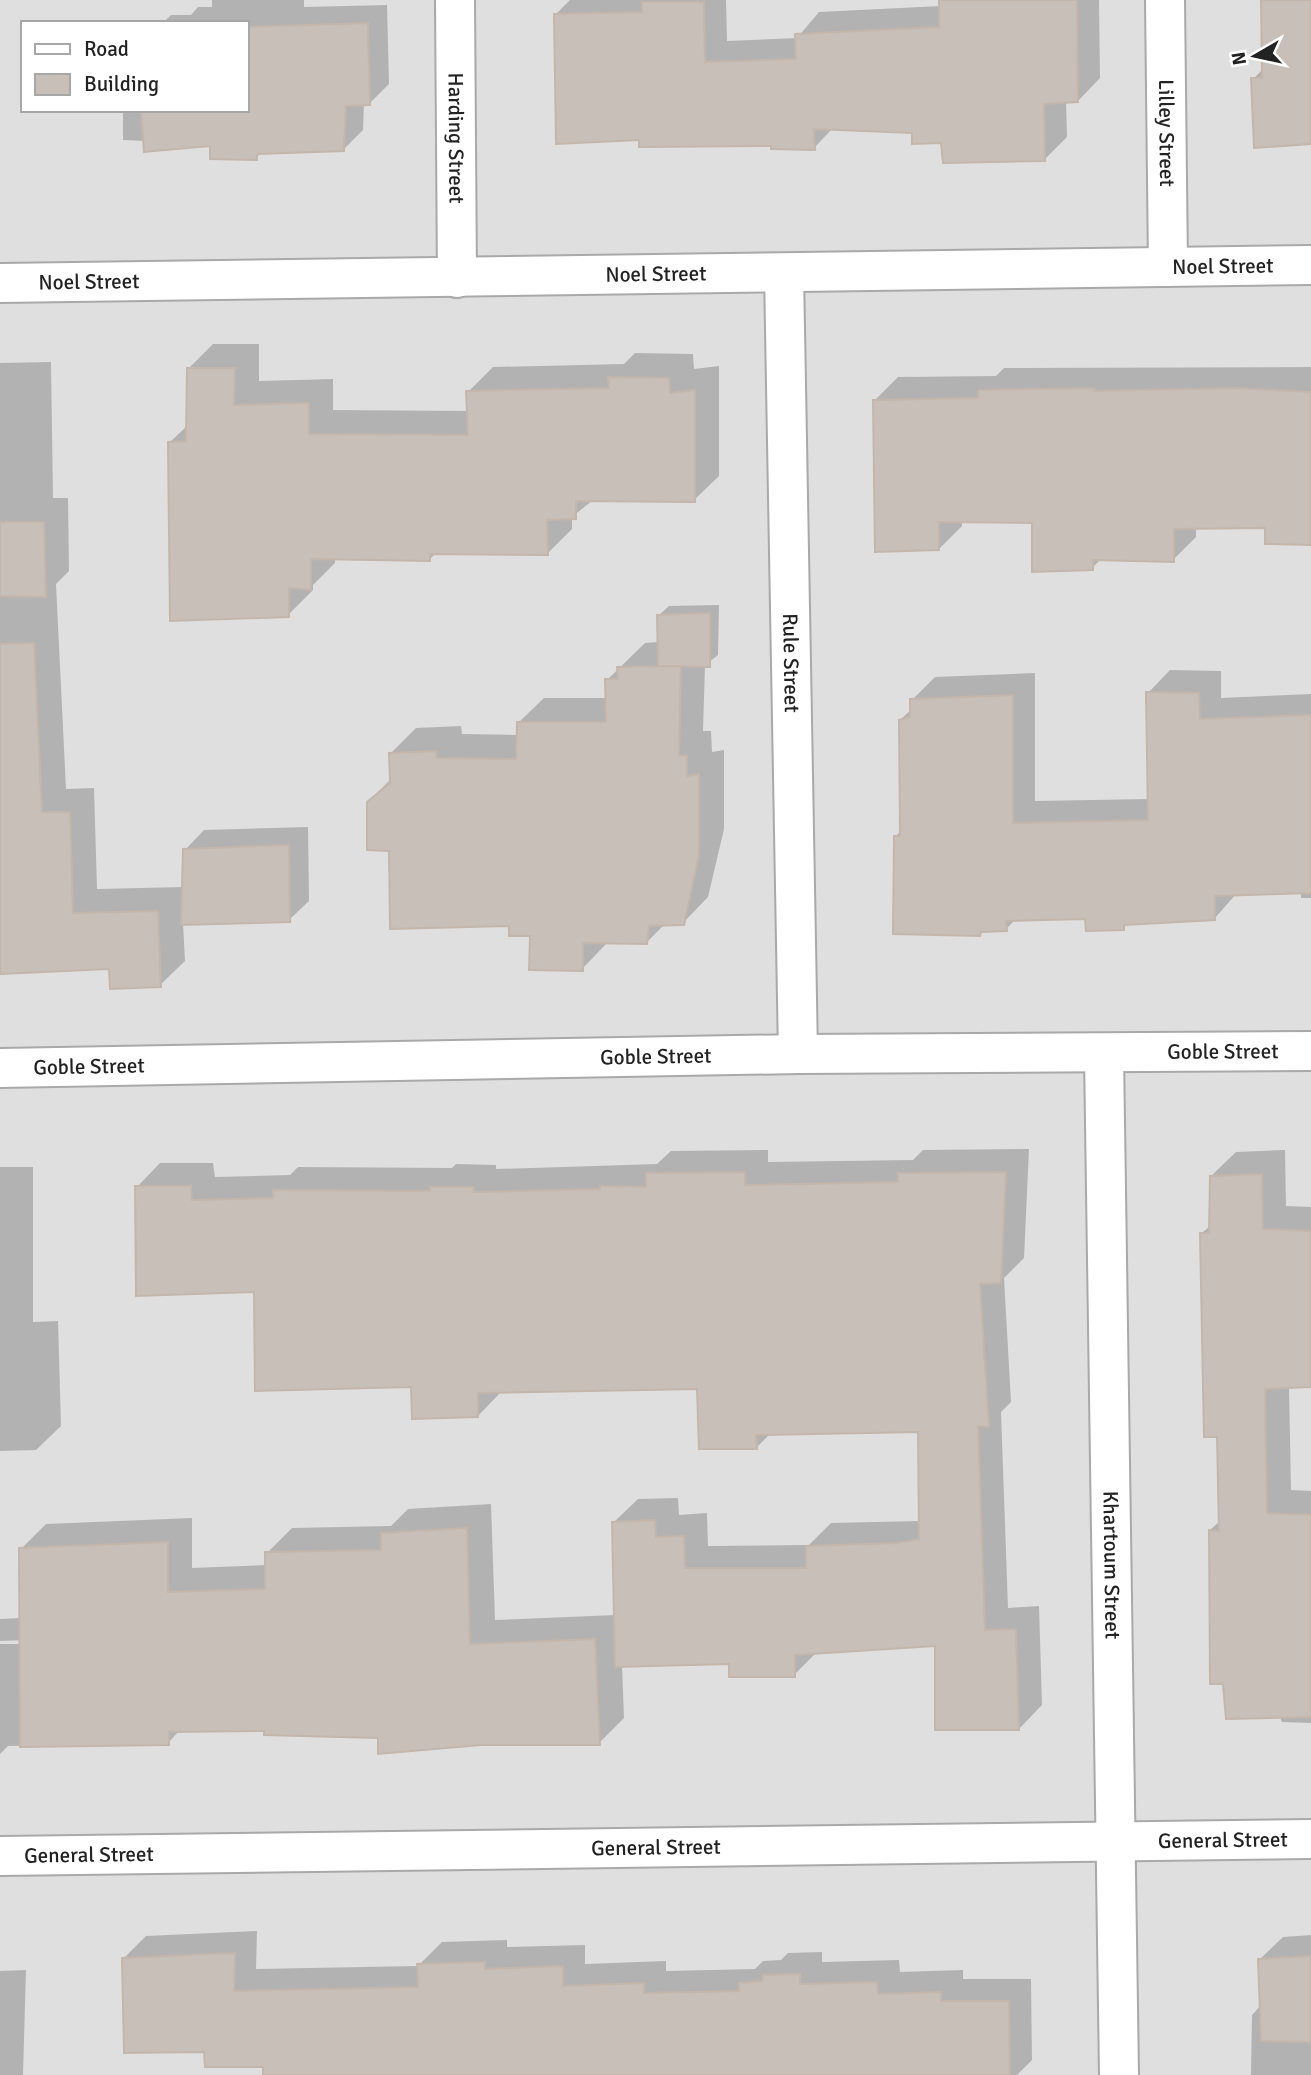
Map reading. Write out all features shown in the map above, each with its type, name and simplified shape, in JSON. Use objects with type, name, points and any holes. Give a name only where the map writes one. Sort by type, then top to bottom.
[{"type":"street","name":"Harding Street","points":[[455,0],[457,278]]},
{"type":"street","name":"Lilley Street","points":[[1165,0],[1168,267]]},
{"type":"street","name":"Noel Street","points":[[0,283],[1311,265]]},
{"type":"street","name":"Rule Street","points":[[784,273],[798,1054]]},
{"type":"street","name":"Goble Street","points":[[0,1068],[798,1054],[1311,1051]]},
{"type":"street","name":"Khartoum Street","points":[[1104,1054],[1119,2075]]},
{"type":"street","name":"General Street","points":[[0,1856],[1311,1839]]},
{"type":"shaded area","points":[[0,0],[1311,0],[1311,2075],[0,2075]]},
{"type":"building","points":[[939,0],[1077,0],[1078,102],[1044,104],[1045,161],[943,163],[941,143],[912,144],[912,133],[814,129],[815,150],[771,149],[771,146],[639,147],[639,140],[556,144],[554,14],[642,12],[642,2],[704,2],[705,62],[796,59],[795,34],[939,27]]},
{"type":"building","points":[[1261,0],[1311,0],[1311,144],[1254,148],[1251,78],[1262,78]]},
{"type":"building","points":[[368,23],[370,105],[346,106],[344,151],[257,154],[257,160],[210,159],[210,146],[144,152],[141,112],[248,112],[248,27]]},
{"type":"building","points":[[187,368],[235,368],[234,405],[309,403],[309,434],[468,435],[466,391],[609,388],[608,377],[669,378],[670,393],[695,390],[695,502],[576,501],[576,519],[547,520],[548,555],[430,554],[430,561],[311,559],[311,590],[289,588],[289,617],[170,621],[168,442],[186,441]]},
{"type":"building","points":[[1094,388],[1094,391],[1237,388],[1311,392],[1311,545],[1265,544],[1265,528],[1174,529],[1174,562],[1093,560],[1093,570],[1032,572],[1032,523],[939,522],[939,550],[875,552],[873,400],[978,398],[979,390]]},
{"type":"building","points":[[0,522],[44,522],[46,597],[0,596]]},
{"type":"building","points":[[710,613],[710,667],[658,666],[657,615]]},
{"type":"building","points":[[34,643],[42,812],[70,812],[73,913],[158,911],[161,987],[110,989],[109,969],[0,974],[0,644]]},
{"type":"building","points":[[681,666],[679,755],[687,756],[687,776],[699,774],[699,855],[684,925],[649,926],[647,944],[583,943],[583,971],[529,970],[530,936],[509,936],[509,926],[390,929],[389,851],[367,850],[367,802],[390,783],[389,753],[436,751],[437,758],[516,759],[517,722],[606,722],[605,679],[618,679],[617,667]]},
{"type":"building","points":[[1146,692],[1199,693],[1200,719],[1311,715],[1311,893],[1215,896],[1215,920],[1124,925],[1124,930],[1086,931],[1085,919],[1006,921],[1007,931],[981,932],[980,936],[893,934],[894,836],[900,836],[899,720],[910,717],[910,699],[1013,695],[1013,823],[1148,820]]},
{"type":"building","points":[[289,845],[290,922],[181,925],[183,849]]},
{"type":"building","points":[[745,1172],[745,1185],[898,1182],[898,1173],[1006,1172],[1001,1283],[980,1284],[989,1427],[978,1426],[985,1630],[1016,1629],[1019,1730],[935,1730],[935,1646],[795,1655],[795,1677],[729,1677],[729,1664],[615,1667],[612,1522],[655,1520],[656,1537],[684,1536],[685,1568],[806,1568],[806,1546],[897,1543],[919,1539],[918,1432],[756,1435],[757,1449],[699,1449],[697,1389],[478,1393],[478,1417],[412,1419],[411,1387],[255,1391],[254,1292],[136,1296],[135,1186],[191,1186],[192,1200],[273,1198],[273,1190],[430,1191],[430,1187],[473,1187],[474,1192],[600,1189],[600,1186],[646,1187],[646,1173]]},
{"type":"building","points":[[1262,1174],[1263,1229],[1311,1231],[1311,1387],[1265,1389],[1267,1513],[1311,1515],[1311,1717],[1226,1719],[1223,1684],[1210,1684],[1209,1530],[1219,1531],[1217,1437],[1204,1437],[1200,1233],[1209,1233],[1210,1176]]},
{"type":"building","points":[[467,1528],[470,1644],[595,1639],[600,1745],[481,1745],[378,1754],[378,1738],[264,1735],[264,1731],[169,1732],[169,1745],[20,1747],[19,1548],[168,1542],[168,1592],[265,1589],[265,1552],[381,1550],[381,1533]]},
{"type":"building","points":[[235,1953],[234,1991],[418,1987],[417,1964],[485,1962],[485,1969],[563,1966],[563,1986],[644,1983],[644,1993],[739,1991],[739,1983],[762,1981],[763,1975],[800,1974],[800,1984],[877,1982],[878,1994],[941,1992],[941,2001],[1009,2001],[1010,2075],[263,2075],[263,2067],[205,2067],[204,2052],[124,2053],[122,1958]]},
{"type":"building","points":[[1311,1956],[1311,2042],[1261,2041],[1258,1959]]}]
